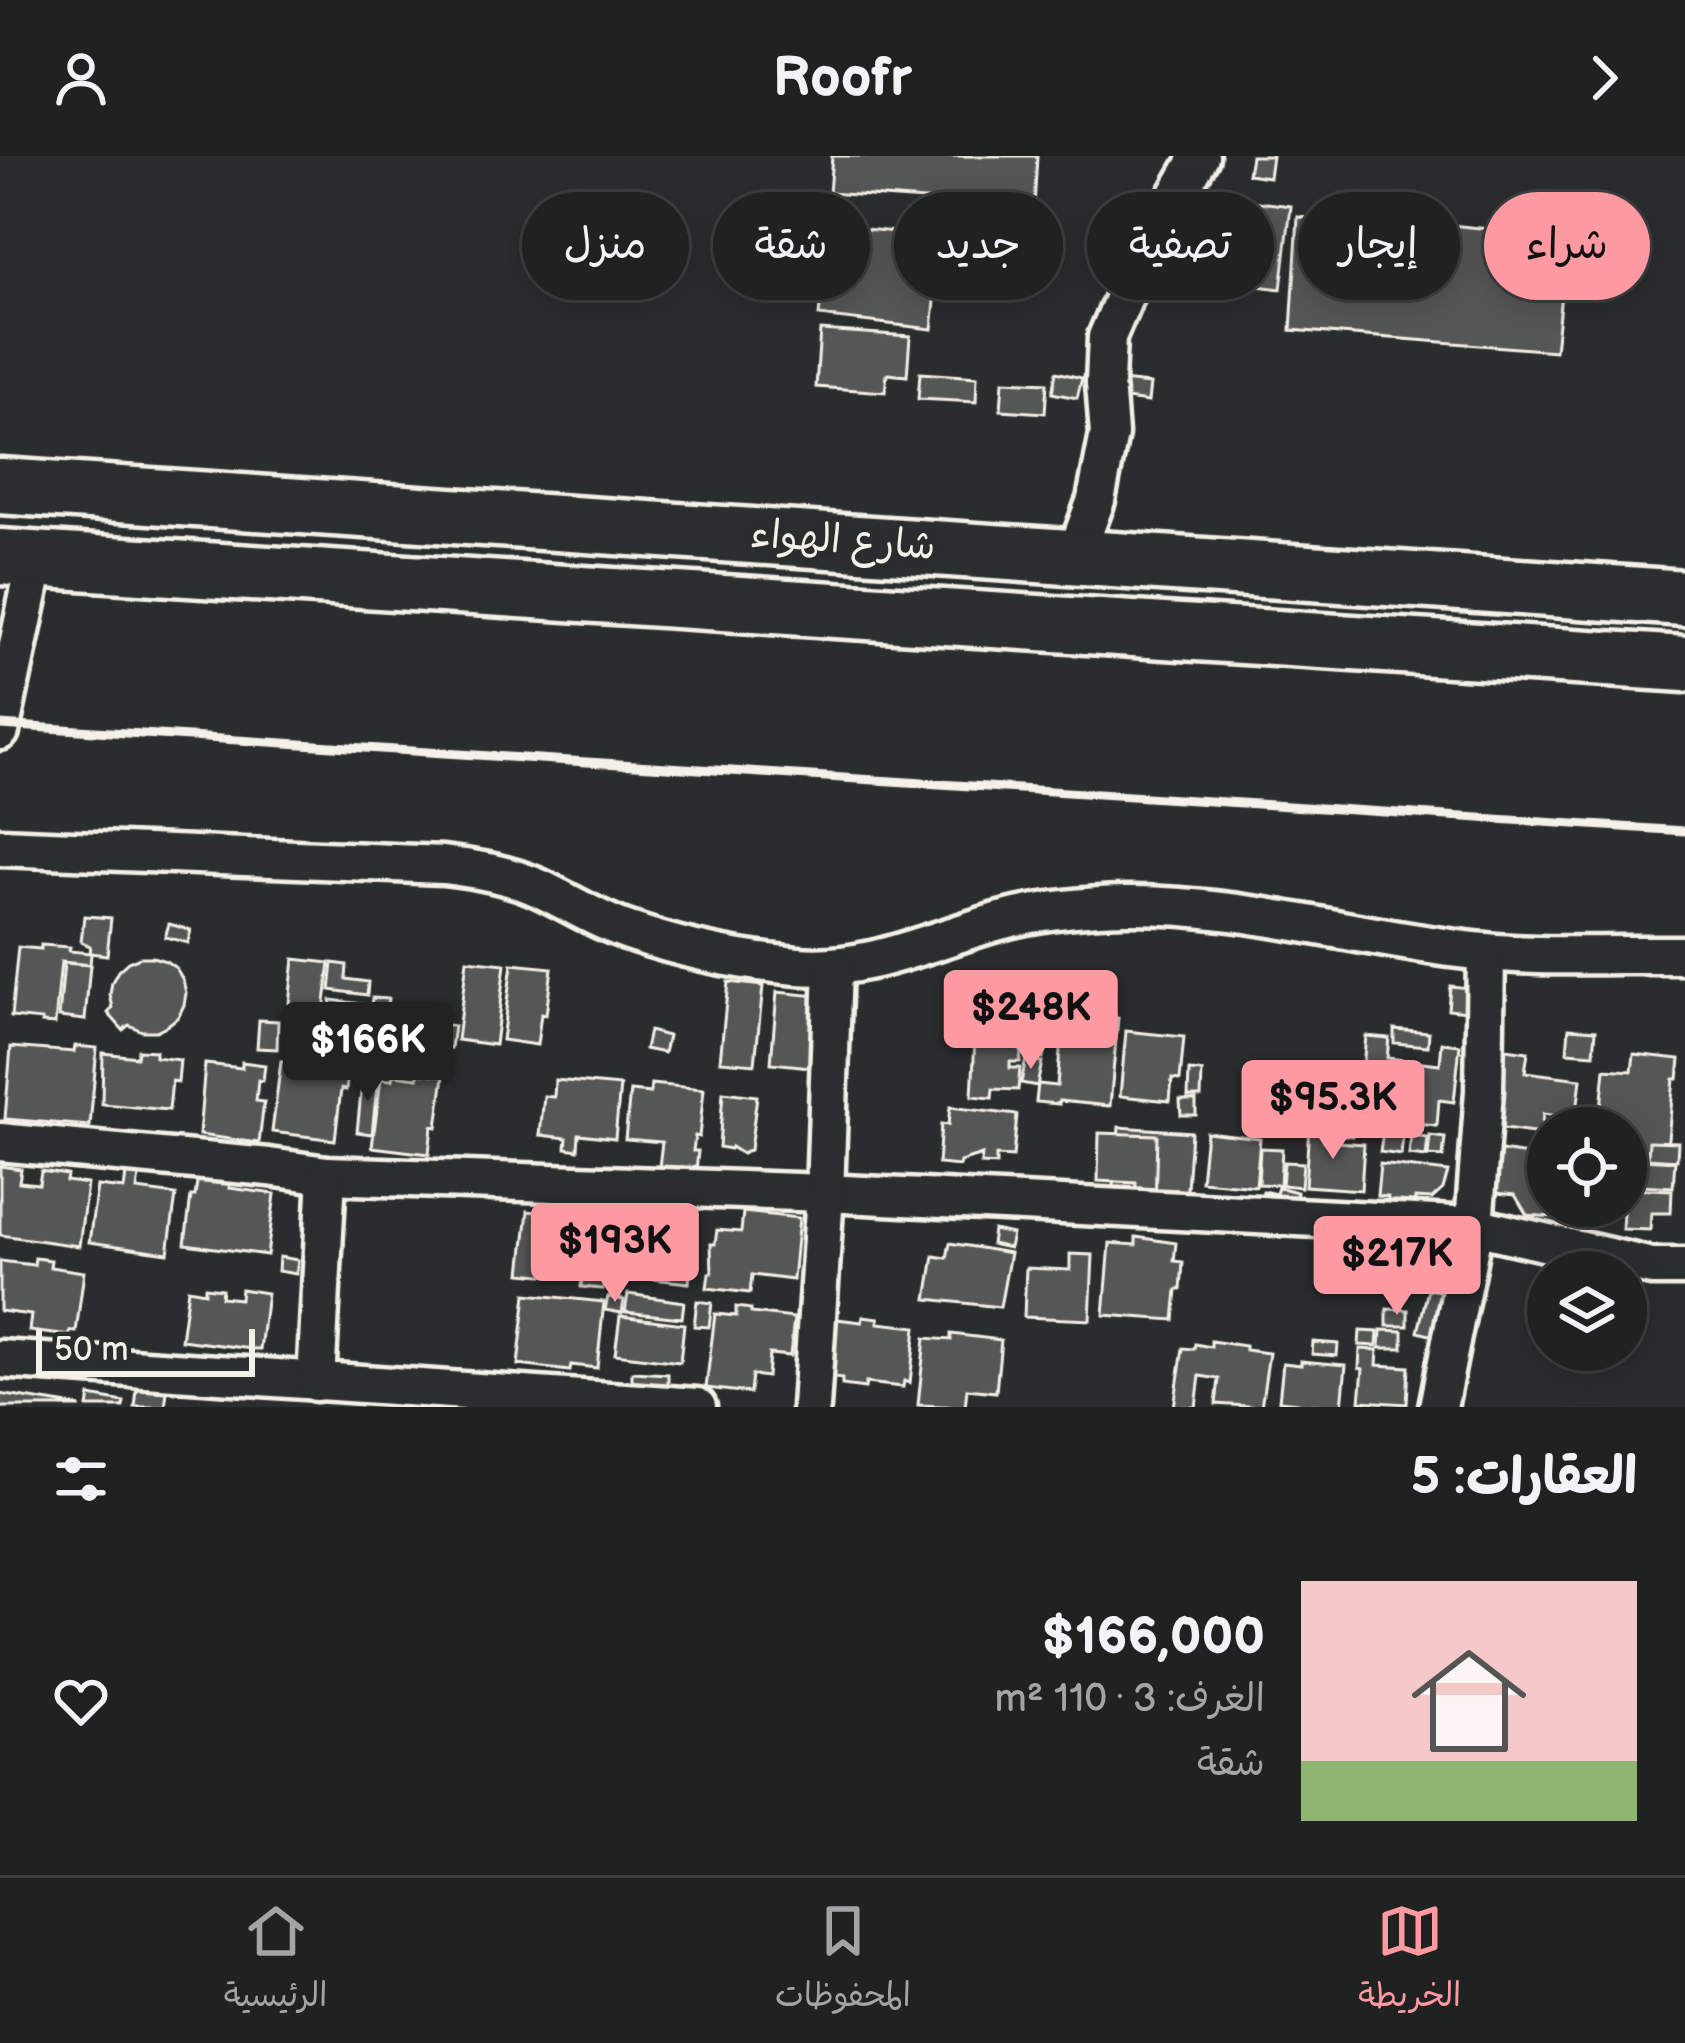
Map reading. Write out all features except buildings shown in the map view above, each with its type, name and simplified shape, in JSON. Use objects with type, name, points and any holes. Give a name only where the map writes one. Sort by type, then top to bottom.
[{"type":"highway","name":"شارع الهواء","points":[[0,487],[1685,598]]},
{"type":"highway","name":"شارع الهواء","points":[[18,559],[1685,664]]},
{"type":"street","points":[[1075,556],[1096,500],[1109,434],[1107,337],[1140,260],[1200,156]]},
{"type":"street","points":[[0,731],[18,559]]},
{"type":"street","points":[[0,847],[442,865],[490,871],[536,887],[628,931],[717,955],[796,966],[833,968],[875,959],[1004,920],[1065,908],[1130,905],[1289,920],[1486,952],[1685,955]]},
{"type":"street","points":[[1438,1407],[1474,1226],[1484,1091],[1486,952]]},
{"type":"street","points":[[811,1407],[833,968]]},
{"type":"street","points":[[0,1142],[327,1175],[825,1192],[1474,1226],[1652,1267],[1685,1267]]},
{"type":"street","points":[[316,1382],[327,1175]]},
{"type":"street","points":[[0,1359],[697,1407]]},
{"type":"railway","points":[[0,725],[1685,831]]}]
